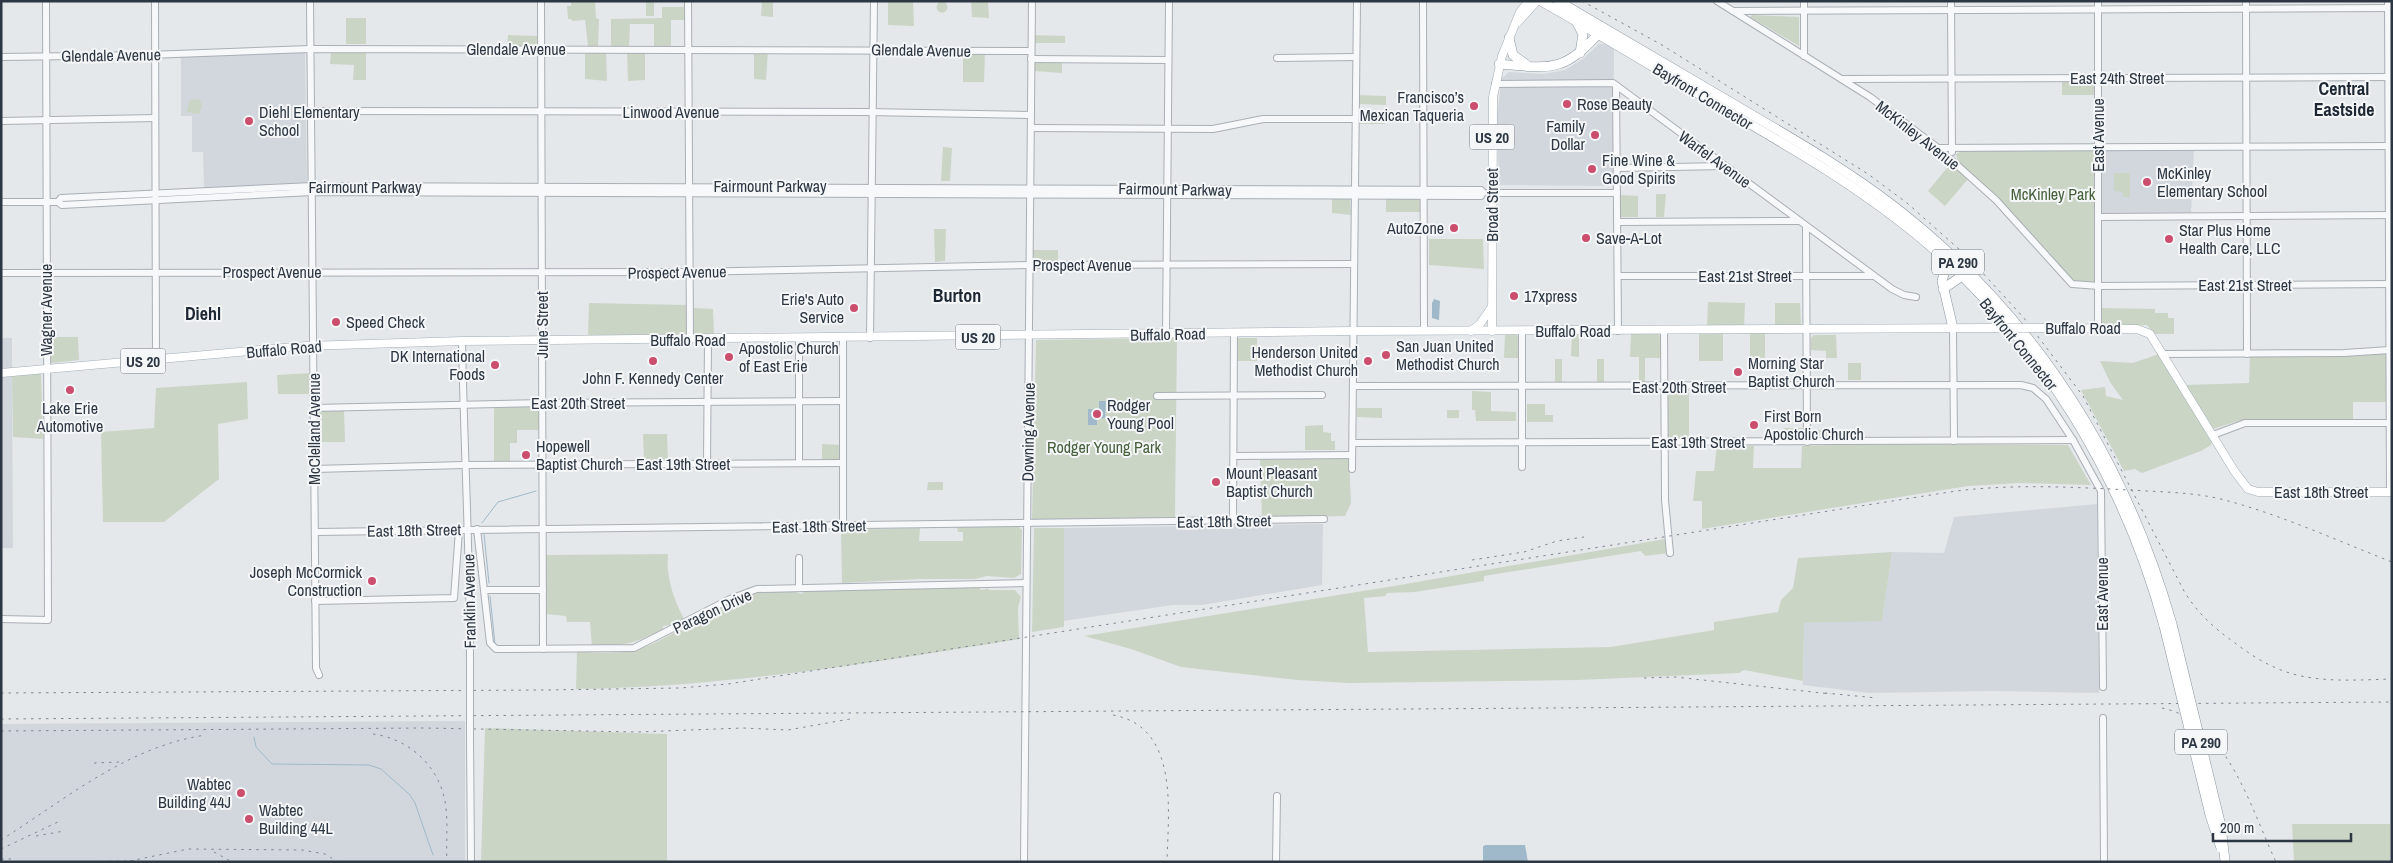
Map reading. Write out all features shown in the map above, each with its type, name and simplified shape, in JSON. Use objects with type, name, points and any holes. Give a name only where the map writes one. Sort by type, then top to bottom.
[{"type":"highway","name":"Bayfront Connector","points":[[1558,1],[1601,31],[1844,171],[1900,211],[1952,262],[1992,296],[2030,340],[2088,423],[2120,482],[2137,520],[2161,584],[2168,625],[2210,815],[2225,861]]},
{"type":"highway","name":"Bayfront Connector","points":[[1544,3],[1575,21],[1601,31]]},
{"type":"highway","points":[[1575,21],[1583,34],[1580,53]]},
{"type":"highway","points":[[1499,64],[1531,67],[1560,65],[1580,53],[1601,31]]},
{"type":"highway","points":[[1509,38],[1514,56],[1531,67]]},
{"type":"highway","name":"Bayfront Connector","points":[[1952,262],[1962,276],[2005,322],[2041,369],[2096,454],[2132,530],[2168,625]]},
{"type":"highway","points":[[1952,262],[1942,276],[1943,289],[1953,328]]},
{"type":"highway","points":[[1943,289],[1962,276]]},
{"type":"main road","name":"Broad Street","points":[[1517,24],[1520,12],[1528,1]]},
{"type":"main road","name":"Broad Street","points":[[1492,331],[1492,193],[1495,84],[1499,64],[1509,38],[1517,24],[1537,1]]},
{"type":"main road","points":[[1472,331],[1492,307]]},
{"type":"main road","name":"Buffalo Road","points":[[1,373],[313,346],[462,341],[843,339],[1353,331],[1664,331],[1953,328],[2144,330],[2154,339],[2164,354],[2235,472],[2250,490]]},
{"type":"main road","name":"East 18th Street","points":[[2250,490],[2258,492],[2391,492]]},
{"type":"street","name":"Wagner Avenue","points":[[1,619],[48,620],[46,1]]},
{"type":"street","points":[[155,1],[156,360]]},
{"type":"street","name":"McClelland Avenue","points":[[310,1],[315,601],[316,668],[319,675]]},
{"type":"street","name":"June Street","points":[[540,1],[543,650]]},
{"type":"street","points":[[688,1],[690,340]]},
{"type":"street","points":[[870,338],[874,1]]},
{"type":"street","name":"Downing Avenue","points":[[1024,862],[1032,1]]},
{"type":"street","points":[[1166,334],[1168,1]]},
{"type":"street","points":[[1352,468],[1357,1]]},
{"type":"street","points":[[1423,1],[1424,331]]},
{"type":"street","name":"McKinley Avenue","points":[[1717,1],[1842,79],[1892,113],[1953,160],[2013,218],[2069,282],[2075,285],[2099,286]]},
{"type":"street","points":[[1804,1],[1804,56]]},
{"type":"street","points":[[1951,1],[1953,160]]},
{"type":"street","name":"East Avenue","points":[[2098,1],[2098,329]]},
{"type":"street","points":[[2246,5],[2247,354]]},
{"type":"street","points":[[1732,11],[2389,5],[2391,492]]},
{"type":"street","name":"Glendale Avenue","points":[[1,57],[310,49],[873,49],[1031,51]]},
{"type":"street","points":[[1277,58],[1356,57]]},
{"type":"street","points":[[1031,59],[1168,60]]},
{"type":"street","name":"East 24th Street","points":[[1842,79],[2390,77]]},
{"type":"street","name":"Warfel Avenue","points":[[1495,84],[1608,83],[1616,86],[1873,276],[1899,293],[1916,296]]},
{"type":"street","points":[[1616,86],[1618,331]]},
{"type":"street","name":"Linwood Avenue","points":[[311,111],[540,113],[873,112],[1031,115]]},
{"type":"street","points":[[1,121],[155,118]]},
{"type":"street","points":[[1031,128],[1222,128],[1273,118],[1355,119]]},
{"type":"street","points":[[1938,148],[2390,146]]},
{"type":"street","points":[[1617,168],[1725,166]]},
{"type":"street","name":"Fairmount Parkway","points":[[1,202],[58,202],[61,198],[155,197],[312,189],[1354,193],[1424,193],[1481,190],[1492,193],[1617,193]]},
{"type":"street","points":[[2098,217],[2390,215]]},
{"type":"street","points":[[1617,222],[1799,221]]},
{"type":"street","points":[[1806,226],[1807,442]]},
{"type":"street","name":"Prospect Avenue","points":[[1,273],[689,272],[1030,265],[1353,264]]},
{"type":"street","name":"East 21st Street","points":[[1618,276],[1873,276]]},
{"type":"street","name":"East 21st Street","points":[[2099,286],[2390,284]]},
{"type":"street","points":[[1953,328],[1954,441]]},
{"type":"street","points":[[1522,331],[1522,467]]},
{"type":"street","points":[[1664,331],[1665,500],[1670,552]]},
{"type":"street","points":[[1233,521],[1234,333]]},
{"type":"street","points":[[799,339],[799,463]]},
{"type":"street","points":[[843,339],[843,526]]},
{"type":"street","points":[[707,464],[708,340]]},
{"type":"street","name":"Franklin Avenue","points":[[462,341],[464,464],[468,529],[471,862]]},
{"type":"street","points":[[2164,354],[2390,350]]},
{"type":"street","name":"East 20th Street","points":[[1353,386],[2021,385],[2034,388]]},
{"type":"street","name":"East Avenue","points":[[2034,388],[2046,399],[2073,440],[2097,482],[2103,501],[2103,687]]},
{"type":"street","points":[[1156,396],[1322,395]]},
{"type":"street","name":"East 20th Street","points":[[313,408],[463,404],[843,401]]},
{"type":"street","points":[[2213,434],[2245,423],[2391,423]]},
{"type":"street","name":"East 19th Street","points":[[1352,443],[2073,440]]},
{"type":"street","points":[[1234,456],[1352,454]]},
{"type":"street","name":"East 19th Street","points":[[314,469],[464,464],[843,463]]},
{"type":"street","name":"East 18th Street","points":[[315,532],[1324,519]]},
{"type":"street","points":[[477,529],[484,590],[543,590]]},
{"type":"street","points":[[315,601],[454,598],[459,530]]},
{"type":"street","points":[[799,558],[799,588]]},
{"type":"street","name":"Paragon Drive","points":[[484,590],[491,647],[496,649],[543,650],[634,648],[745,592],[767,588],[1026,583]]},
{"type":"street","points":[[2103,718],[2104,862]]},
{"type":"street","points":[[1276,862],[1277,796]]},
{"type":"shaded area","points":[[1599,44],[1608,44],[1614,47],[1613,186],[1499,185],[1497,114],[1502,78],[1509,72],[1543,74],[1565,70],[1583,59]]},
{"type":"shaded area","name":"Diehl Elementary School","points":[[305,52],[307,183],[204,189],[203,152],[192,152],[192,116],[181,116],[181,56]]},
{"type":"shaded area","name":"McKinley Elementary School","points":[[2101,150],[2194,150],[2191,213],[2102,213]]},
{"type":"shaded area","points":[[1,338],[12,338],[12,368],[1,369]]},
{"type":"shaded area","points":[[12,375],[13,548],[1,548],[1,376]]},
{"type":"shaded area","points":[[2097,504],[2099,693],[1993,691],[1869,693],[1803,685],[1804,623],[1882,620],[1892,552],[1944,553],[1954,517]]},
{"type":"shaded area","points":[[1323,524],[1322,585],[1202,605],[1173,605],[1063,621],[1064,528]]},
{"type":"shaded area","points":[[465,721],[465,862],[1,862],[1,724]]},
{"type":"green space","points":[[571,1],[595,1],[596,18],[599,19],[598,47],[588,46],[585,20],[572,21],[568,19],[567,6],[571,6]]},
{"type":"green space","points":[[646,1],[654,1],[654,16],[646,16]]},
{"type":"green space","points":[[762,1],[773,1],[773,17],[761,16]]},
{"type":"green space","points":[[888,1],[913,1],[914,26],[888,25]]},
{"type":"green space","points":[[942,1],[948,7],[942,13],[936,7]]},
{"type":"green space","points":[[971,1],[988,1],[989,18],[972,17]]},
{"type":"green space","points":[[662,7],[686,7],[685,20],[671,20],[671,46],[654,47],[654,24],[630,24],[629,47],[611,47],[611,19],[662,18]]},
{"type":"green space","points":[[1752,15],[1799,17],[1799,46],[1750,17]]},
{"type":"green space","points":[[346,18],[366,18],[366,44],[346,44]]},
{"type":"green space","points":[[508,35],[537,36],[537,45],[507,46]]},
{"type":"green space","points":[[1033,35],[1065,36],[1065,43],[1034,43]]},
{"type":"green space","points":[[585,51],[606,51],[607,81],[585,79]]},
{"type":"green space","points":[[754,51],[768,51],[766,80],[754,79]]},
{"type":"green space","points":[[627,52],[645,52],[645,80],[628,81]]},
{"type":"green space","points":[[963,52],[985,52],[984,82],[963,82]]},
{"type":"green space","points":[[331,53],[366,53],[366,80],[353,80],[354,65],[330,64]]},
{"type":"green space","points":[[1035,61],[1062,61],[1062,73],[1034,71]]},
{"type":"green space","points":[[2062,81],[2092,81],[2095,95],[2062,95]]},
{"type":"green space","points":[[1357,95],[1386,96],[1386,105],[1357,104]]},
{"type":"green space","points":[[193,99],[200,100],[202,107],[199,114],[187,112],[189,101]]},
{"type":"green space","points":[[1357,113],[1386,113],[1385,124],[1357,124]]},
{"type":"green space","points":[[943,147],[952,148],[950,181],[941,181]]},
{"type":"green space","name":"McKinley Park","points":[[1962,151],[2095,151],[2094,282],[2072,281],[2019,221],[1958,162],[1956,154]]},
{"type":"green space","points":[[1951,163],[1968,179],[1945,206],[1928,191]]},
{"type":"green space","points":[[2114,173],[2130,173],[2130,197],[2123,197],[2123,192],[2114,191]]},
{"type":"green space","points":[[1656,194],[1666,194],[1664,217],[1656,217]]},
{"type":"green space","points":[[1620,195],[1638,196],[1638,217],[1620,217]]},
{"type":"green space","points":[[1332,198],[1350,199],[1351,215],[1332,213]]},
{"type":"green space","points":[[1386,198],[1417,198],[1421,201],[1421,212],[1386,212]]},
{"type":"green space","points":[[934,229],[946,229],[945,261],[935,262]]},
{"type":"green space","points":[[1429,239],[1483,239],[1484,269],[1429,265]]},
{"type":"green space","points":[[1032,250],[1058,250],[1058,262],[1035,262]]},
{"type":"green space","points":[[1708,302],[1745,303],[1744,327],[1707,327]]},
{"type":"green space","points":[[589,303],[688,305],[686,335],[588,336]]},
{"type":"green space","points":[[1775,303],[1800,303],[1801,325],[1775,325]]},
{"type":"green space","points":[[694,308],[713,309],[714,335],[694,335]]},
{"type":"green space","points":[[2102,308],[2155,309],[2155,313],[2168,313],[2168,318],[2174,318],[2174,334],[2155,334],[2147,325],[2106,326],[2102,323]]},
{"type":"green space","points":[[1723,333],[1723,361],[1699,361],[1699,334]]},
{"type":"green space","points":[[1750,333],[1765,333],[1765,358],[1750,357]]},
{"type":"green space","points":[[1505,334],[1516,334],[1518,337],[1518,358],[1504,358]]},
{"type":"green space","points":[[1572,334],[1579,334],[1579,357],[1571,356]]},
{"type":"green space","points":[[1631,334],[1658,334],[1661,336],[1661,358],[1645,358],[1645,383],[1639,383],[1639,357],[1630,357]]},
{"type":"green space","points":[[1814,335],[1836,335],[1837,358],[1826,358],[1826,351],[1811,350],[1811,338]]},
{"type":"green space","points":[[51,337],[78,337],[79,360],[51,363]]},
{"type":"green space","name":"Rodger Young Park","points":[[1177,338],[1175,518],[1032,520],[1036,340]]},
{"type":"green space","points":[[1237,338],[1257,338],[1257,361],[1236,361]]},
{"type":"green space","points":[[2386,353],[2386,402],[2353,402],[2353,419],[2251,420],[2235,422],[2213,429],[2186,385],[2249,383],[2250,356]]},
{"type":"green space","points":[[2159,354],[2212,441],[2211,445],[2201,451],[2142,473],[2135,469],[2124,471],[2081,390],[2105,387],[2106,396],[2123,400],[2110,382],[2100,361],[2133,363]]},
{"type":"green space","points":[[1555,359],[1562,359],[1562,383],[1555,383]]},
{"type":"green space","points":[[1597,359],[1604,359],[1604,383],[1597,383]]},
{"type":"green space","points":[[1848,363],[1861,363],[1861,380],[1848,380]]},
{"type":"green space","points":[[41,373],[43,439],[13,437],[12,375]]},
{"type":"green space","points":[[311,373],[311,394],[278,394],[277,375]]},
{"type":"green space","points":[[247,382],[248,419],[218,424],[219,479],[164,522],[103,522],[101,432],[154,428],[156,388]]},
{"type":"green space","points":[[1689,389],[1689,440],[1667,439],[1667,390]]},
{"type":"green space","points":[[1472,391],[1491,392],[1491,411],[1516,412],[1516,421],[1476,421],[1475,410],[1472,410]]},
{"type":"green space","points":[[1527,404],[1545,404],[1545,415],[1553,415],[1553,422],[1527,422]]},
{"type":"green space","points":[[540,405],[541,430],[517,430],[517,443],[510,443],[510,462],[494,462],[494,406]]},
{"type":"green space","points":[[1357,408],[1382,408],[1382,418],[1357,417]]},
{"type":"green space","points":[[344,409],[345,442],[317,442],[317,411]]},
{"type":"green space","points":[[1447,410],[1459,410],[1459,418],[1447,418]]},
{"type":"green space","points":[[1323,425],[1323,432],[1331,433],[1331,441],[1335,441],[1335,450],[1305,450],[1305,426]]},
{"type":"green space","points":[[1783,428],[1805,428],[1806,437],[1783,437]]},
{"type":"green space","points":[[1811,430],[1827,430],[1827,436],[1812,437]]},
{"type":"green space","points":[[643,434],[667,434],[668,461],[644,462]]},
{"type":"green space","points":[[822,444],[841,445],[840,459],[822,460]]},
{"type":"green space","points":[[1867,444],[2068,445],[2091,485],[2019,483],[1968,486],[1702,529],[1702,501],[1693,501],[1696,471],[1714,471],[1717,445],[1754,446],[1753,468],[1801,468],[1802,446]]},
{"type":"green space","points":[[1349,456],[1351,503],[1345,516],[1262,518],[1260,458]]},
{"type":"green space","points":[[928,482],[943,482],[943,490],[927,490]]},
{"type":"green space","points":[[957,527],[1019,527],[1022,530],[1021,574],[1014,578],[987,576],[975,579],[920,579],[842,583],[841,530],[920,528],[919,541],[963,541],[963,532],[958,532]]},
{"type":"green space","points":[[1034,528],[1064,528],[1064,627],[1032,632]]},
{"type":"green space","points":[[1665,539],[1668,553],[1645,556],[1641,551],[1484,576],[1484,581],[1415,592],[1387,593],[1385,596],[1364,598],[1368,652],[1611,647],[1714,630],[1714,622],[1778,612],[1781,600],[1793,588],[1798,558],[1892,552],[1882,621],[1804,623],[1803,681],[1744,670],[1739,673],[1578,680],[1349,683],[1297,680],[1181,667],[1131,649],[1084,636],[1394,586]]},
{"type":"green space","points":[[668,554],[668,571],[671,587],[684,619],[663,626],[663,629],[637,641],[592,647],[590,622],[567,622],[566,616],[546,614],[546,555]]},
{"type":"green space","points":[[977,586],[981,590],[987,589],[989,586],[988,590],[1015,590],[1021,597],[1018,607],[1019,639],[909,657],[742,679],[687,684],[576,689],[577,652],[617,653],[640,649],[687,629],[697,621],[713,615],[715,610],[757,593],[793,591],[801,594],[806,591]]},
{"type":"green space","points":[[485,728],[667,734],[667,862],[481,862]]},
{"type":"green space","points":[[2292,824],[2390,824],[2390,862],[2294,862]]},
{"type":"water","points":[[1434,299],[1440,301],[1439,320],[1432,318],[1432,303]]},
{"type":"water","name":"Rodger Young Pool","points":[[1099,401],[1106,401],[1105,418],[1097,419],[1097,425],[1088,425],[1088,409],[1099,409]]},
{"type":"water","points":[[1525,845],[1528,862],[1483,862],[1483,846]]},
{"type":"waterway","points":[[482,523],[498,502],[536,491]]},
{"type":"waterway","points":[[484,534],[489,583]]},
{"type":"waterway","points":[[490,596],[495,644]]},
{"type":"waterway","points":[[254,737],[256,747],[272,764],[369,765],[381,769],[410,795],[415,803],[433,855]]},
{"type":"railway","points":[[1582,1],[1662,45],[1868,174],[1907,203],[1969,258],[2024,318],[2083,396],[2184,591],[2206,620],[2220,632],[2259,659],[2274,667],[2302,676],[2332,680],[2392,679]]},
{"type":"railway","points":[[1,693],[545,690],[680,688],[728,684],[1956,491],[1999,487],[2086,488],[2176,493],[2221,499],[2286,520],[2392,562]]},
{"type":"railway","points":[[1472,560],[1524,552],[1557,541],[1584,537]]},
{"type":"railway","points":[[1644,678],[1675,677],[1831,694]]},
{"type":"railway","points":[[1825,693],[1877,698]]},
{"type":"railway","points":[[1,719],[2392,702]]},
{"type":"railway","points":[[2162,708],[2185,716],[2204,730],[2220,748],[2246,793],[2276,862]]},
{"type":"railway","points":[[1113,715],[1135,723],[1150,736],[1160,754],[1166,775],[1168,797],[1167,862]]},
{"type":"railway","points":[[1,731],[424,728],[637,732],[743,728],[788,730],[850,719]]},
{"type":"railway","points":[[373,734],[387,737],[412,749],[431,769],[438,781],[446,808],[447,862]]},
{"type":"railway","points":[[1,840],[99,776],[124,762],[150,750],[177,741],[206,735]]},
{"type":"railway","points":[[94,763],[120,762]]},
{"type":"railway","points":[[1,849],[60,821]]},
{"type":"railway","points":[[36,836],[64,831]]},
{"type":"railway","points":[[130,861],[188,849],[302,850],[325,854],[338,862]]},
{"type":"railway","points":[[214,852],[232,862]]},
{"type":"railway","points":[[1,859],[15,859]]},
{"type":"railway","points":[[49,862],[137,861]]},
{"type":"place","name":"Rose Beauty","points":[[1567,104]]},
{"type":"place","name":"Francisco’s Mexican Taqueria","points":[[1474,106]]},
{"type":"place","name":"Diehl Elementary School","points":[[249,121]]},
{"type":"place","name":"Family Dollar","points":[[1595,135]]},
{"type":"place","name":"Fine Wine & Good Spirits","points":[[1592,169]]},
{"type":"place","name":"McKinley Elementary School","points":[[2147,182]]},
{"type":"place","name":"AutoZone","points":[[1454,228]]},
{"type":"place","name":"Save-A-Lot","points":[[1586,238]]},
{"type":"place","name":"Star Plus Home Health Care, LLC","points":[[2169,239]]},
{"type":"place","name":"17xpress","points":[[1514,296]]},
{"type":"place","name":"Erie's Auto Service","points":[[854,308]]},
{"type":"place","name":"Speed Check","points":[[336,322]]},
{"type":"place","name":"San Juan United Methodist Church","points":[[1386,355]]},
{"type":"place","name":"Apostolic Church of East Erie","points":[[729,357]]},
{"type":"place","name":"John F. Kennedy Center","points":[[653,361]]},
{"type":"place","name":"Henderson United Methodist Church","points":[[1368,361]]},
{"type":"place","name":"DK International Foods","points":[[495,365]]},
{"type":"place","name":"Morning Star Baptist Church","points":[[1738,372]]},
{"type":"place","name":"Lake Erie Automotive","points":[[70,390]]},
{"type":"place","name":"Rodger Young Pool","points":[[1097,414]]},
{"type":"place","name":"First Born Apostolic Church","points":[[1754,425]]},
{"type":"place","name":"Hopewell Baptist Church","points":[[526,455]]},
{"type":"place","name":"Mount Pleasant Baptist Church","points":[[1216,482]]},
{"type":"place","name":"Joseph McCormick Construction","points":[[372,581]]},
{"type":"place","name":"Wabtec Building 44J","points":[[241,793]]},
{"type":"place","name":"Wabtec Building 44L","points":[[249,819]]},
{"type":"district","name":"Central Eastside","points":[[2344,98]]},
{"type":"district","name":"Burton","points":[[957,295]]},
{"type":"district","name":"Diehl","points":[[203,313]]}]
